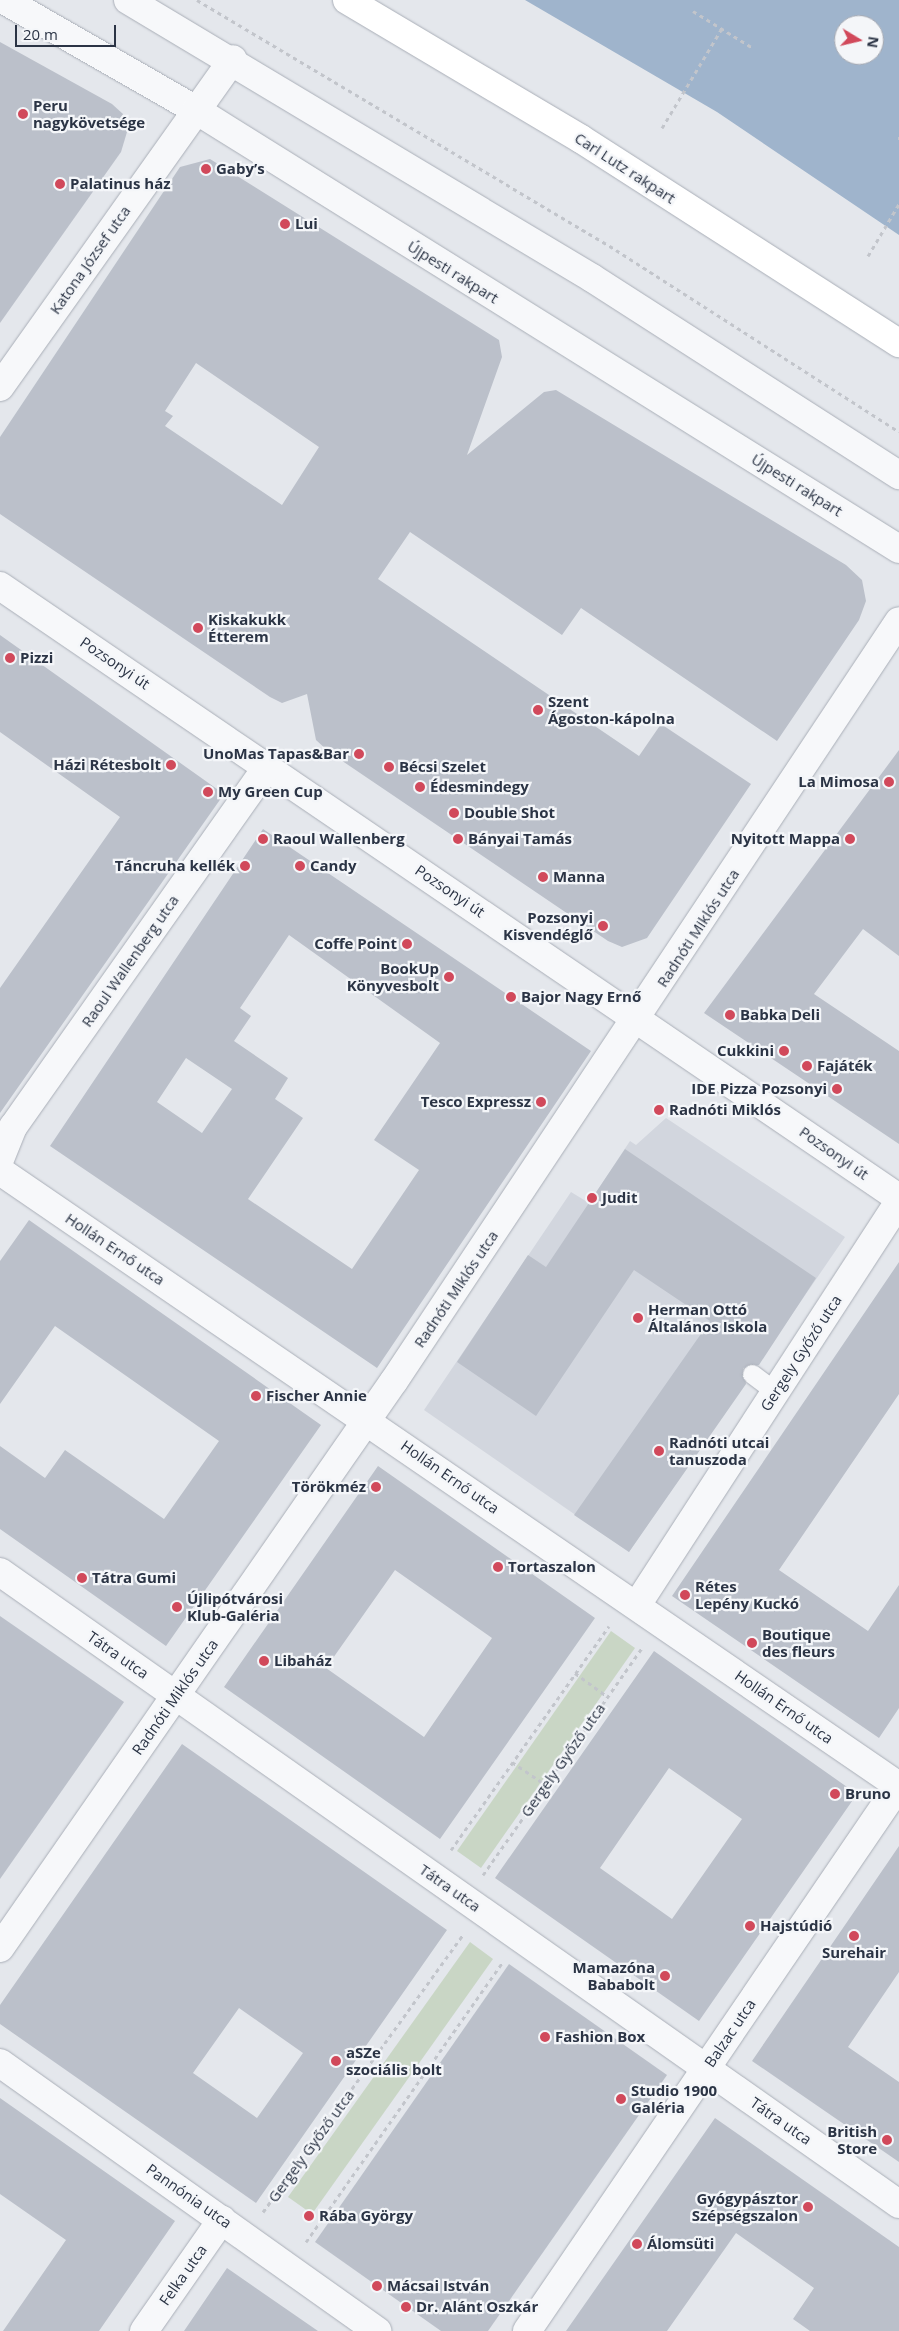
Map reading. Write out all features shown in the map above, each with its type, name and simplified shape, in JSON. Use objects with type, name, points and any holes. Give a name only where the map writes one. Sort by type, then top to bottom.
[{"type":"main road","name":"Carl Lutz rakpart","points":[[347,0],[581,139],[899,343]]},
{"type":"street","name":"Újpesti rakpart","points":[[4,0],[196,110],[899,548]]},
{"type":"street","points":[[128,0],[233,59],[592,278],[899,475]]},
{"type":"street","name":"Katona József utca","points":[[0,387],[233,59]]},
{"type":"street","name":"Pozsonyi út","points":[[0,586],[638,1018],[899,1200]]},
{"type":"street","name":"Radnóti Miklós utca","points":[[0,1948],[367,1420],[638,1018],[899,621]]},
{"type":"street","name":"Raoul Wallenberg utca","points":[[0,1159],[13,1127],[268,766]]},
{"type":"street","name":"Hollán Ernő utca","points":[[0,1171],[899,1785]]},
{"type":"street","name":"Gergely Győző utca","points":[[632,1602],[776,1392],[899,1200]]},
{"type":"street","name":"Tátra utca","points":[[0,1572],[899,2204]]},
{"type":"street","name":"Balzac utca","points":[[527,2331],[899,1785]]},
{"type":"street","name":"Pannónia utca","points":[[0,2063],[289,2266],[377,2331]]},
{"type":"street","name":"Felka utca","points":[[144,2331],[222,2219]]},
{"type":"lane","points":[[752,1374],[776,1392]]},
{"type":"path","points":[[198,0],[590,234],[899,432]]},
{"type":"path","points":[[693,11],[753,48]]},
{"type":"path","points":[[662,128],[722,28]]},
{"type":"path","points":[[868,256],[899,204]]},
{"type":"path","points":[[433,1876],[575,1673],[632,1602]]},
{"type":"path","name":"Gergely Győző utca","points":[[246,2236],[473,1905],[546,1785],[660,1621]]},
{"type":"path","points":[[575,1673],[608,1697]]},
{"type":"path","points":[[512,1762],[546,1785]]},
{"type":"path","points":[[289,2266],[519,1938]]},
{"type":"shaded area","name":"Herman Ottó Általános Iskola","points":[[666,1118],[845,1237],[629,1552],[424,1410],[571,1192],[589,1203],[630,1141],[636,1145]]},
{"type":"green space","points":[[611,1631],[635,1648],[481,1868],[457,1851]]},
{"type":"green space","points":[[470,1942],[493,1959],[312,2214],[288,2197]]},
{"type":"water","points":[[525,0],[899,0],[899,235],[717,112]]},
{"type":"building","name":"Palatinus ház","points":[[0,42],[112,104],[123,114],[127,132],[121,152],[0,323]]},
{"type":"building","points":[[210,159],[499,340],[502,357],[467,455],[544,392],[556,390],[846,565],[862,580],[866,601],[859,620],[777,741],[581,608],[562,635],[410,532],[378,579],[639,756],[661,724],[751,784],[647,938],[622,947],[608,941],[329,752],[316,740],[307,694],[282,703],[270,697],[0,514],[0,437],[180,167]],"holes":[[[196,363],[319,447],[282,505],[165,426],[173,416],[165,411]]]},
{"type":"building","points":[[0,635],[224,794],[0,1113],[0,988],[120,817],[0,732]]},
{"type":"building","points":[[899,750],[899,956],[863,929],[814,994],[899,1051],[899,1144],[704,1013]]},
{"type":"building","points":[[263,829],[591,1051],[377,1368],[50,1146]],"holes":[[[289,935],[440,1043],[374,1140],[419,1170],[352,1269],[248,1199],[303,1118],[275,1099],[288,1078],[234,1041],[251,1016],[240,1008]],[[186,1058],[232,1089],[202,1133],[157,1102]]]},
{"type":"building","points":[[625,1149],[816,1278],[759,1365],[743,1368],[746,1384],[629,1552],[574,1515],[710,1321],[634,1270],[536,1416],[457,1362],[528,1255],[546,1267]]},
{"type":"building","points":[[29,1220],[321,1425],[166,1646],[0,1529],[0,1446],[45,1478],[65,1450],[164,1519],[219,1441],[55,1326],[0,1404],[0,1261]]},
{"type":"building","points":[[899,1262],[899,1394],[779,1570],[868,1631],[899,1585],[899,1708],[879,1738],[672,1596]]},
{"type":"building","points":[[378,1466],[595,1618],[440,1839],[224,1687]],"holes":[[[395,1570],[492,1638],[424,1737],[326,1668]]]},
{"type":"building","points":[[0,1616],[124,1702],[0,1879]]},
{"type":"building","points":[[654,1651],[857,1794],[699,2021],[495,1878]],"holes":[[[669,1768],[742,1819],[672,1919],[600,1868]]]},
{"type":"building","points":[[182,1744],[447,1930],[256,2203],[0,2024],[0,2005]],"holes":[[[239,2008],[303,2053],[257,2118],[193,2073]]]},
{"type":"building","points":[[899,1846],[899,1972],[848,2047],[899,2082],[899,2162],[752,2061]]},
{"type":"building","points":[[509,1964],[667,2075],[488,2331],[441,2331],[315,2242]]},
{"type":"building","points":[[0,2098],[175,2221],[99,2331],[3,2331],[66,2240],[0,2194]]},
{"type":"building","points":[[715,2118],[899,2247],[899,2331],[810,2331],[793,2319],[814,2288],[736,2233],[667,2331],[566,2331]]},
{"type":"building","points":[[227,2268],[263,2293],[318,2331],[184,2331]]},
{"type":"place","name":"Peru nagykövetsége","points":[[23,114]]},
{"type":"place","name":"Gaby’s","points":[[206,169]]},
{"type":"place","name":"Palatinus ház","points":[[60,184]]},
{"type":"place","name":"Lui","points":[[285,224]]},
{"type":"place","name":"Kiskakukk Étterem","points":[[198,628]]},
{"type":"place","name":"Pizzi","points":[[10,658]]},
{"type":"place","name":"Szent Ágoston-kápolna","points":[[538,710]]},
{"type":"place","name":"UnoMas Tapas&Bar","points":[[359,754]]},
{"type":"place","name":"Házi Rétesbolt","points":[[171,765]]},
{"type":"place","name":"Bécsi Szelet","points":[[389,767]]},
{"type":"place","name":"La Mimosa","points":[[889,782]]},
{"type":"place","name":"Édesmindegy","points":[[420,787]]},
{"type":"place","name":"My Green Cup","points":[[208,792]]},
{"type":"place","name":"Double Shot","points":[[454,813]]},
{"type":"place","name":"Raoul Wallenberg","points":[[263,839]]},
{"type":"place","name":"Bányai Tamás","points":[[458,839]]},
{"type":"place","name":"Nyitott Mappa","points":[[850,839]]},
{"type":"place","name":"Táncruha kellék","points":[[245,866]]},
{"type":"place","name":"Candy","points":[[300,866]]},
{"type":"place","name":"Manna","points":[[543,877]]},
{"type":"place","name":"Pozsonyi Kisvendéglő","points":[[603,926]]},
{"type":"place","name":"Coffe Point","points":[[407,944]]},
{"type":"place","name":"BookUp Könyvesbolt","points":[[449,977]]},
{"type":"place","name":"Bajor Nagy Ernő","points":[[511,997]]},
{"type":"place","name":"Babka Deli","points":[[730,1015]]},
{"type":"place","name":"Cukkini","points":[[784,1051]]},
{"type":"place","name":"Fajáték","points":[[807,1066]]},
{"type":"place","name":"IDE Pizza Pozsonyi","points":[[837,1089]]},
{"type":"place","name":"Tesco Expressz","points":[[541,1102]]},
{"type":"place","name":"Radnóti Miklós","points":[[659,1110]]},
{"type":"place","name":"Judit","points":[[592,1198]]},
{"type":"place","name":"Herman Ottó Általános Iskola","points":[[638,1318]]},
{"type":"place","name":"Fischer Annie","points":[[256,1396]]},
{"type":"place","name":"Radnóti utcai tanuszoda","points":[[659,1451]]},
{"type":"place","name":"Törökméz","points":[[376,1487]]},
{"type":"place","name":"Tortaszalon","points":[[498,1567]]},
{"type":"place","name":"Tátra Gumi","points":[[82,1578]]},
{"type":"place","name":"Rétes Lepény Kuckó","points":[[685,1595]]},
{"type":"place","name":"Újlipótvárosi Klub-Galéria","points":[[177,1607]]},
{"type":"place","name":"Boutique des fleurs","points":[[752,1643]]},
{"type":"place","name":"Libaház","points":[[264,1661]]},
{"type":"place","name":"Bruno","points":[[835,1794]]},
{"type":"place","name":"Hajstúdió","points":[[750,1926]]},
{"type":"place","name":"Surehair","points":[[854,1936]]},
{"type":"place","name":"Mamazóna Bababolt","points":[[665,1976]]},
{"type":"place","name":"Fashion Box","points":[[545,2037]]},
{"type":"place","name":"aSZe szociális bolt","points":[[336,2061]]},
{"type":"place","name":"Studio 1900 Galéria","points":[[621,2099]]},
{"type":"place","name":"British Store","points":[[887,2140]]},
{"type":"place","name":"Gyógypásztor Szépségszalon","points":[[808,2207]]},
{"type":"place","name":"Rába György","points":[[309,2216]]},
{"type":"place","name":"Álomsüti","points":[[637,2244]]},
{"type":"place","name":"Mácsai István","points":[[377,2286]]},
{"type":"place","name":"Dr. Alánt Oszkár","points":[[406,2307]]}]
